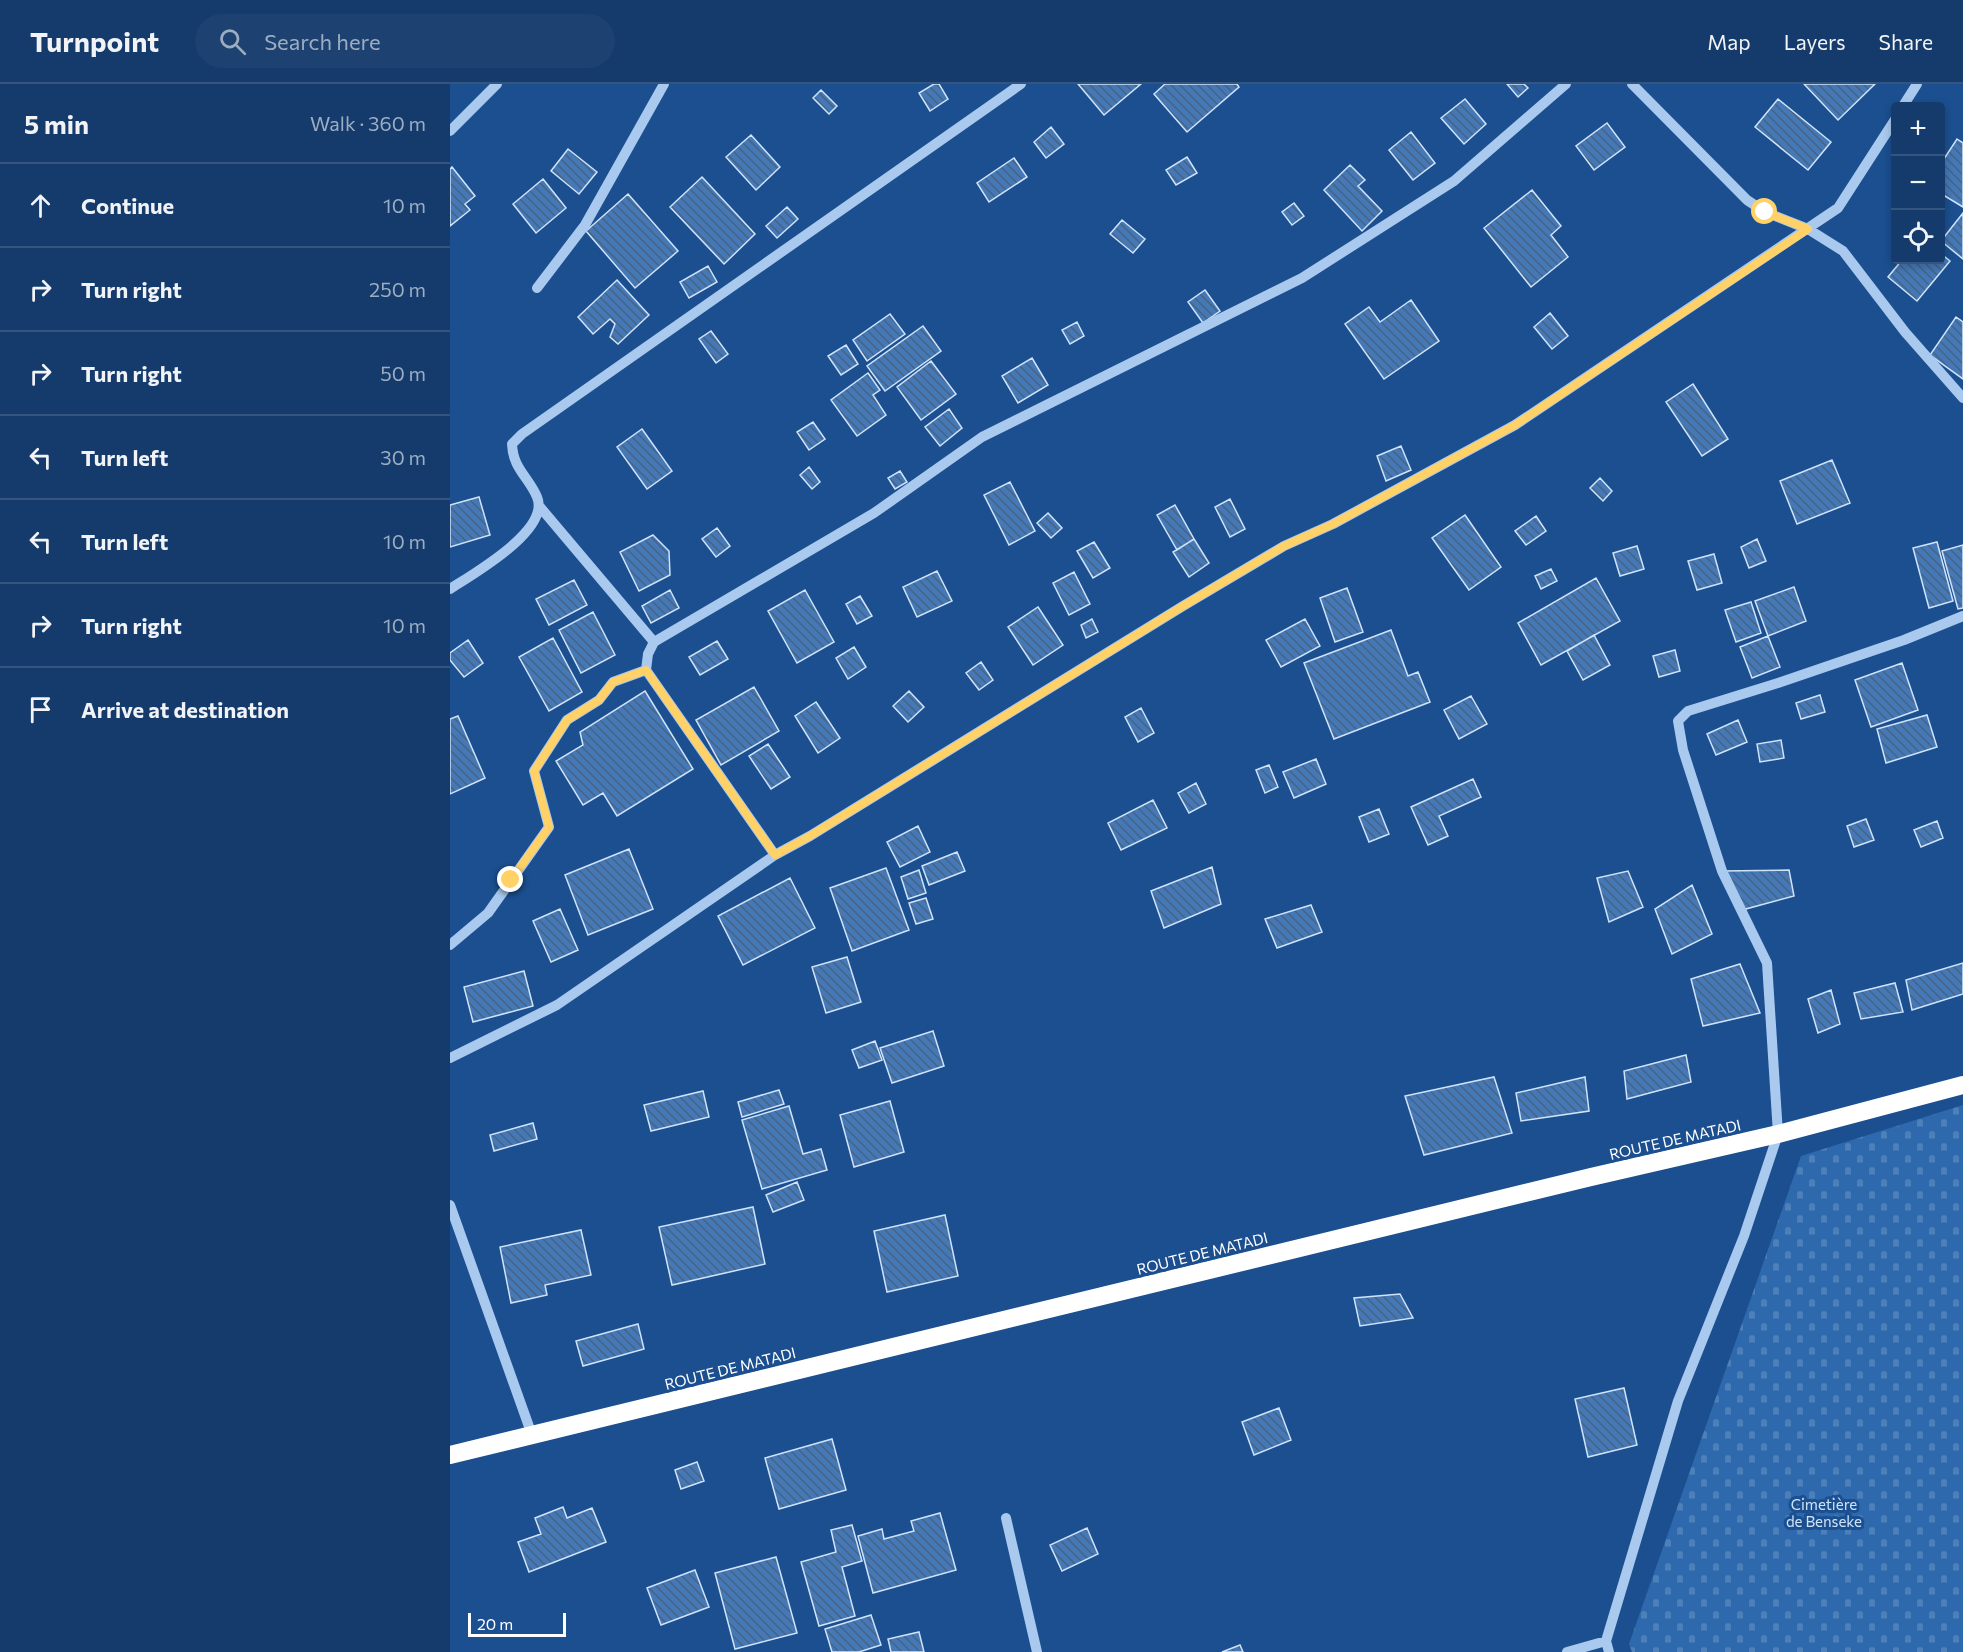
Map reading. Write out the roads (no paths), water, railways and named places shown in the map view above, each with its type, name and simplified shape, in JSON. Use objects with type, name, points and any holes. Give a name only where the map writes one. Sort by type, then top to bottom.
[{"type":"highway","name":"ROUTE DE MATADI","points":[[450,1455],[1778,1134],[1963,1085]]},
{"type":"street","points":[[450,131],[498,84]]},
{"type":"street","points":[[537,288],[585,225],[664,84]]},
{"type":"street","points":[[654,642],[540,507],[537,497],[514,459],[512,444],[522,434],[1021,84]]},
{"type":"street","points":[[775,855],[646,670],[648,654],[654,642],[874,513],[982,437],[1302,278],[1454,181],[1566,84]]},
{"type":"street","points":[[1632,84],[1747,200],[1765,212],[1808,229],[1843,251],[1905,332],[1963,398]]},
{"type":"street","points":[[1906,102],[1917,84]]},
{"type":"street","points":[[450,1058],[557,1005],[775,855],[810,836],[1183,606],[1284,546],[1333,524],[1515,425],[1838,208],[1891,126]]},
{"type":"street","points":[[450,589],[507,550],[533,523],[540,507]]},
{"type":"street","points":[[1567,1652],[1607,1647],[1678,1401],[1744,1236],[1778,1134],[1767,963],[1722,871],[1683,750],[1678,721],[1688,711],[1904,640],[1963,616]]},
{"type":"street","points":[[450,945],[488,913],[549,827],[534,771],[567,720],[599,700],[613,682],[646,670]]},
{"type":"street","points":[[450,1205],[532,1435]]},
{"type":"street","points":[[1006,1518],[1037,1652]]},
{"type":"park label","name":"Cimetière de Benseke","points":[[1824,1512]]}]
